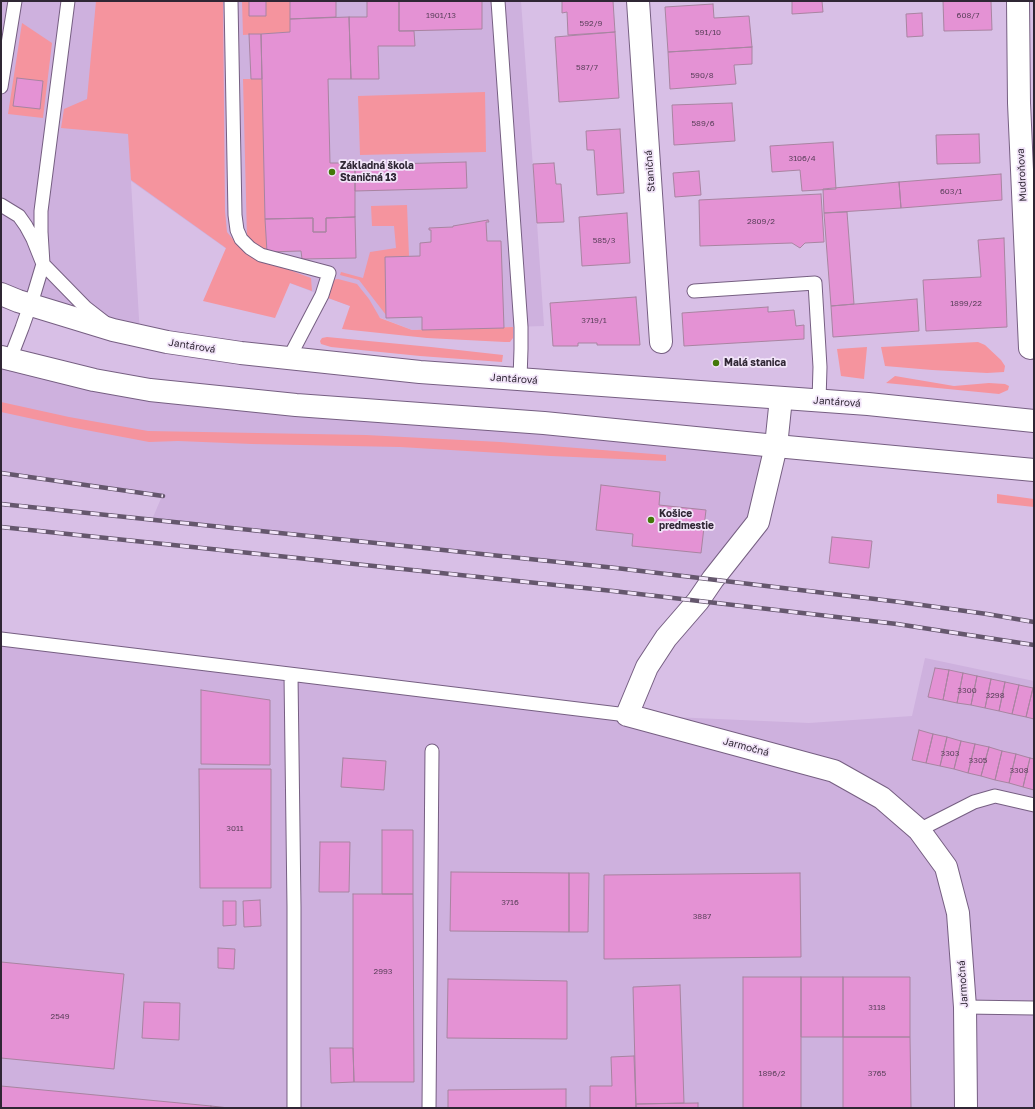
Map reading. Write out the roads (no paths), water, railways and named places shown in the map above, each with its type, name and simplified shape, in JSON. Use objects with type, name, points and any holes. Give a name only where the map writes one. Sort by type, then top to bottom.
[{"type":"street","name":"Staničná","points":[[638,1],[661,342]]},
{"type":"street","name":"Mudroňova","points":[[1018,1],[1026,104],[1032,348]]},
{"type":"street","name":"Jantárová","points":[[1,294],[113,330],[167,342],[241,353],[420,372],[868,404],[1034,422]]},
{"type":"street","points":[[4,359],[94,380],[150,390],[296,405],[544,423],[1034,470]]},
{"type":"street","points":[[627,716],[647,667],[666,638],[698,601],[713,579],[758,522],[776,446],[781,398]]},
{"type":"street","name":"Jarmočná","points":[[627,716],[834,771],[882,798],[920,830],[946,866],[958,913],[965,1007],[966,1108]]},
{"type":"lane","points":[[1,87],[15,1]]},
{"type":"lane","points":[[4,359],[30,304],[43,264],[41,211],[68,1]]},
{"type":"lane","points":[[230,1],[235,215],[237,230],[241,239],[250,248],[261,254],[329,273],[322,295],[289,358]]},
{"type":"lane","points":[[498,1],[520,327],[520,379]]},
{"type":"lane","points":[[1,205],[19,216],[33,239],[43,264],[86,308],[113,330]]},
{"type":"lane","points":[[694,291],[815,283],[820,367],[819,401]]},
{"type":"lane","points":[[1,639],[627,716]]},
{"type":"lane","points":[[291,675],[294,892],[294,1108]]},
{"type":"lane","points":[[429,1108],[432,751]]},
{"type":"lane","points":[[920,830],[974,802],[995,796],[1034,805]]},
{"type":"lane","points":[[965,1007],[1034,1008]]},
{"type":"railway","points":[[1,473],[163,496]]},
{"type":"railway","points":[[1,504],[616,568],[900,602],[1034,622]]},
{"type":"railway","points":[[1,527],[613,591],[897,624],[1034,645]]},
{"type":"place","name":"Základná škola Staničná 13","points":[[332,172]]},
{"type":"place","name":"Malá stanica","points":[[716,363]]},
{"type":"place","name":"Košice predmestie","points":[[651,520]]}]
